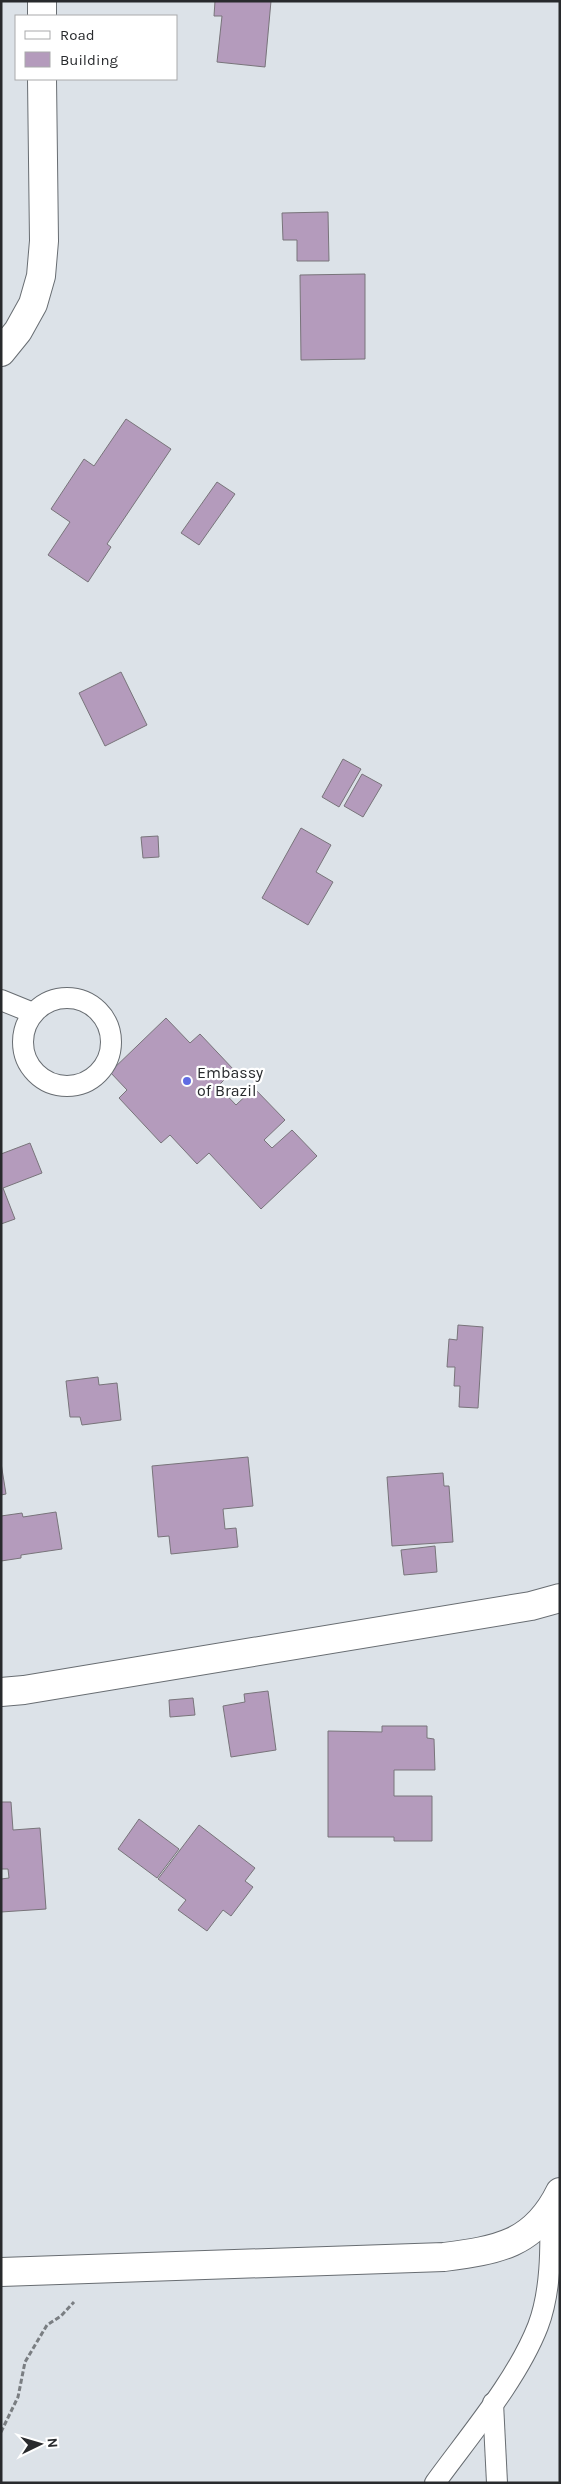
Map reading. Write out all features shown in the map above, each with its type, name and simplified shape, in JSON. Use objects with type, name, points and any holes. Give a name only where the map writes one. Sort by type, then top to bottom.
[{"type":"street","points":[[42,1],[42,15]]},
{"type":"street","points":[[1,352],[26,318],[33,304],[41,276],[44,241],[42,80]]},
{"type":"street","points":[[1,1692],[24,1690],[521,1608],[560,1598]]},
{"type":"street","points":[[1,2272],[444,2257],[492,2250],[522,2238],[555,2202]]},
{"type":"lane","points":[[55,999],[81,999],[102,1013],[112,1036],[108,1062],[91,1081],[67,1088],[43,1080],[26,1061],[23,1036],[34,1012],[55,999]]},
{"type":"lane","points":[[1,1000],[34,1012]]},
{"type":"lane","points":[[435,2483],[493,2402],[523,2356],[538,2325],[546,2290],[555,2202]]},
{"type":"lane","points":[[493,2402],[497,2483]]},
{"type":"path","points":[[1,2432],[18,2397],[25,2362],[47,2325],[73,2306],[79,2270]]},
{"type":"building","points":[[215,1],[271,1],[265,67],[217,62],[222,16],[214,16]]},
{"type":"building","points":[[328,212],[329,261],[297,261],[297,240],[283,240],[282,213]]},
{"type":"building","points":[[365,274],[365,359],[301,360],[300,275]]},
{"type":"building","points":[[126,419],[171,449],[107,544],[111,547],[88,582],[48,555],[70,522],[51,509],[84,459],[94,466]]},
{"type":"building","points":[[217,482],[235,494],[199,545],[181,533]]},
{"type":"building","points":[[121,672],[147,725],[105,746],[79,693]]},
{"type":"building","points":[[343,759],[361,769],[339,807],[322,797]]},
{"type":"building","points":[[362,774],[382,785],[363,817],[344,806]]},
{"type":"building","points":[[301,828],[331,845],[316,872],[333,882],[308,925],[262,898]]},
{"type":"building","points":[[158,836],[159,857],[143,858],[141,837]]},
{"type":"building","points":[[166,1018],[190,1043],[200,1034],[234,1070],[218,1086],[236,1105],[254,1088],[285,1120],[264,1140],[272,1148],[292,1130],[317,1156],[261,1209],[209,1153],[197,1164],[170,1135],[161,1143],[119,1098],[127,1090],[110,1072]]},
{"type":"building","points":[[30,1143],[42,1173],[3,1188],[15,1219],[1,1224],[1,1154]]},
{"type":"building","points":[[458,1325],[483,1327],[478,1408],[459,1407],[460,1386],[454,1386],[455,1367],[447,1367],[449,1339],[457,1340]]},
{"type":"building","points":[[98,1377],[99,1385],[117,1383],[121,1420],[82,1425],[80,1417],[70,1417],[66,1381]]},
{"type":"building","points":[[248,1457],[253,1506],[223,1509],[225,1529],[236,1528],[238,1547],[171,1554],[169,1536],[158,1537],[152,1466]]},
{"type":"building","points":[[1,1463],[6,1494],[1,1495]]},
{"type":"building","points":[[443,1473],[444,1486],[449,1486],[453,1542],[392,1546],[387,1477]]},
{"type":"building","points":[[56,1512],[62,1549],[21,1555],[21,1558],[1,1561],[1,1516],[22,1513],[23,1517]]},
{"type":"building","points":[[435,1546],[437,1572],[404,1575],[401,1550]]},
{"type":"building","points":[[268,1691],[276,1750],[231,1757],[223,1706],[245,1702],[244,1694]]},
{"type":"building","points":[[193,1698],[195,1715],[170,1717],[169,1700]]},
{"type":"building","points":[[382,1726],[427,1726],[427,1738],[434,1739],[435,1770],[394,1770],[394,1796],[432,1796],[432,1841],[394,1841],[394,1837],[328,1837],[328,1731],[382,1732]]},
{"type":"building","points":[[1,1802],[11,1802],[13,1830],[40,1828],[46,1909],[1,1912],[1,1879],[9,1878],[8,1869],[1,1869]]},
{"type":"building","points":[[139,1819],[179,1849],[157,1878],[118,1849]]},
{"type":"building","points":[[199,1825],[255,1868],[245,1881],[253,1887],[231,1916],[223,1910],[207,1931],[178,1910],[186,1900],[158,1879]]},
{"type":"place","name":"Embassy of Brazil","points":[[187,1081]]}]
